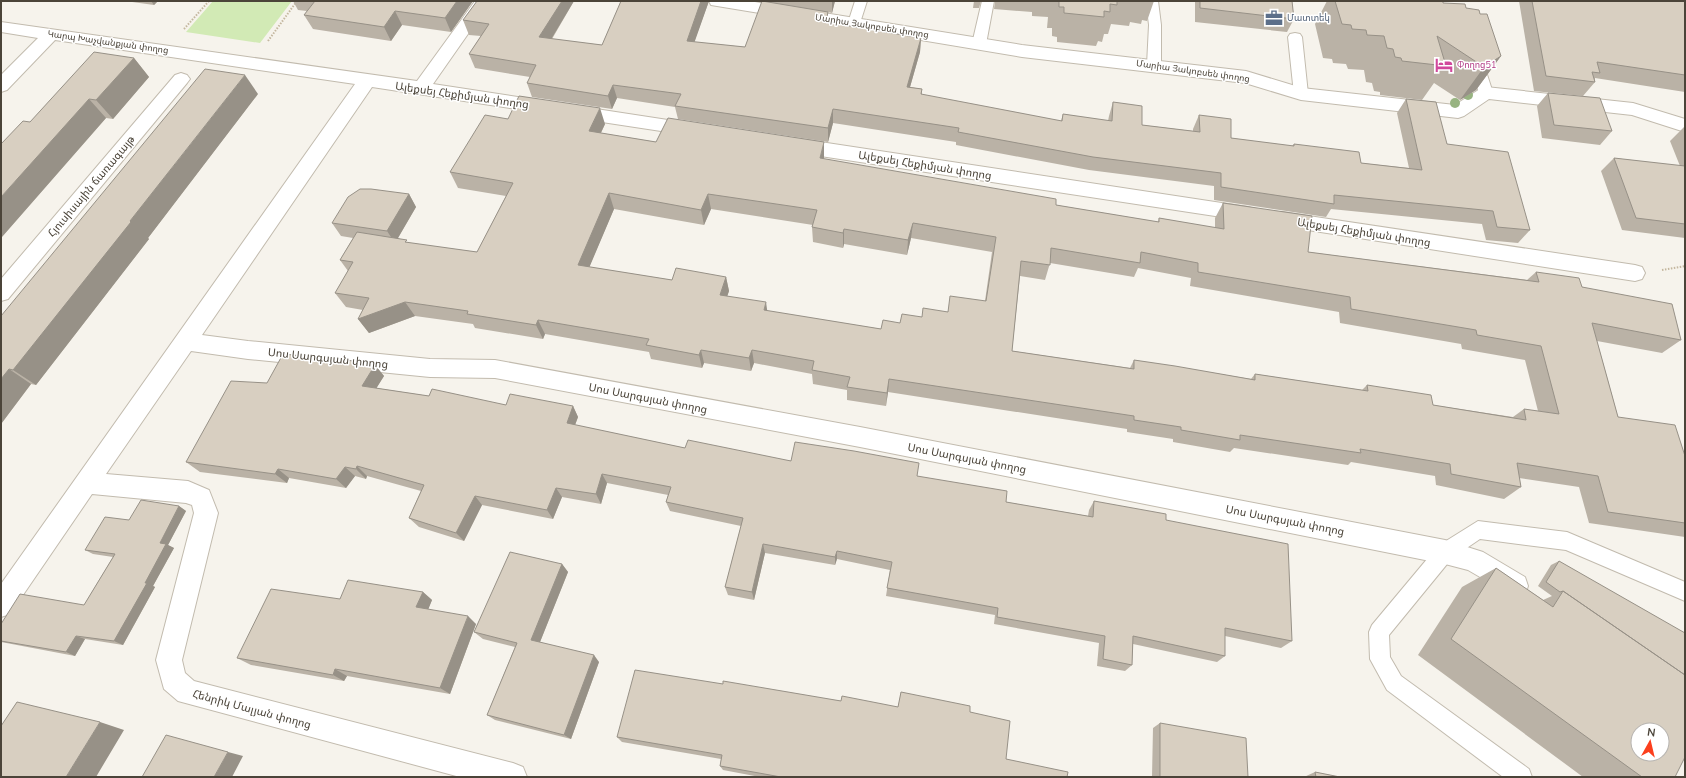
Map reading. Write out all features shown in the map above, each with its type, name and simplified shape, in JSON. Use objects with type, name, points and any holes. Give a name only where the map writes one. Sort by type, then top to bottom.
[{"type":"street","points":[[421,88],[484,1]]},
{"type":"street","name":"Մարիա Յակոբսեն փողոց","points":[[717,1],[1022,51],[1154,65],[1246,77],[1301,94],[1458,112],[1486,93]]},
{"type":"street","name":"Կարպ Խաչվանքյան փողոց","points":[[1,28],[214,58]]},
{"type":"street","points":[[1,86],[52,34]]},
{"type":"street","name":"Ալեքսեյ Հեքիմյան փողոց","points":[[214,58],[713,133]]},
{"type":"street","name":"Հյուսիսային ճառագայթ","points":[[1,293],[181,79]]},
{"type":"street","points":[[1,604],[367,81]]},
{"type":"street","points":[[1486,93],[1633,110],[1685,126]]},
{"type":"street","name":"Ալեքսեյ Հեքիմյան փողոց","points":[[776,142],[1635,273]]},
{"type":"street","name":"Սոս Սարգսյան փողոց","points":[[185,341],[248,350],[430,368],[495,369],[852,436],[1445,552],[1474,560],[1534,600]]},
{"type":"street","name":"Հենրիկ Մալյան փողոց","points":[[86,483],[188,492],[201,498],[206,513],[170,660],[173,680],[187,692],[512,777]]},
{"type":"lane","points":[[854,23],[861,1]]},
{"type":"lane","points":[[979,44],[988,1]]},
{"type":"lane","points":[[1152,1],[1155,25],[1154,65]]},
{"type":"lane","points":[[1295,36],[1301,94]]},
{"type":"lane","points":[[1472,49],[1486,93]]},
{"type":"lane","points":[[1521,777],[1394,683],[1380,659],[1379,632],[1445,552],[1478,530],[1567,541],[1685,592]]},
{"type":"path","points":[[165,51],[209,1]]},
{"type":"path","points":[[251,63],[297,1]]},
{"type":"green space","points":[[213,1],[292,1],[260,43],[186,32]]},
{"type":"building","points":[[315,1],[457,1],[445,18],[395,11],[384,27],[304,15]]},
{"type":"building","points":[[477,1],[562,1],[539,37],[602,45],[621,1],[701,1],[687,41],[745,47],[762,1],[828,12],[826,22],[921,38],[907,87],[922,89],[921,94],[1062,121],[1063,114],[1112,121],[1113,102],[1142,106],[1142,125],[1200,132],[1199,115],[1231,119],[1231,138],[1359,152],[1361,163],[1422,170],[1406,99],[1436,102],[1447,144],[1508,152],[1530,230],[1497,227],[1493,211],[1334,195],[1334,204],[1221,187],[1221,173],[1093,157],[958,132],[959,128],[833,109],[828,128],[675,106],[681,94],[613,85],[608,96],[527,83],[536,65],[469,54],[489,24],[463,20]]},
{"type":"building","points":[[1059,1],[1117,1],[1117,5],[1110,4],[1110,12],[1104,11],[1104,17],[1064,13],[1064,7],[1059,7]]},
{"type":"building","points":[[1200,1],[1292,1],[1294,19],[1200,8]]},
{"type":"building","points":[[1335,1],[1443,1],[1443,3],[1465,4],[1466,8],[1479,10],[1480,14],[1487,14],[1501,56],[1484,67],[1437,36],[1446,66],[1402,61],[1401,58],[1395,57],[1393,49],[1387,48],[1384,36],[1367,35],[1366,30],[1352,29],[1351,25],[1342,24]]},
{"type":"building","points":[[1532,1],[1685,1],[1685,75],[1597,62],[1600,73],[1592,72],[1595,82],[1546,76]]},
{"type":"building","points":[[94,52],[134,58],[96,100],[89,99],[1,197],[1,144],[23,121],[30,122]]},
{"type":"building","points":[[205,69],[245,75],[130,221],[131,222],[13,370],[9,369],[1,379],[1,316]]},
{"type":"building","points":[[1548,93],[1600,98],[1612,131],[1554,125]]},
{"type":"building","points":[[519,96],[600,108],[589,131],[656,142],[668,118],[824,142],[820,158],[1056,199],[1056,205],[1159,222],[1159,218],[1224,229],[1223,203],[1312,216],[1308,252],[1539,282],[1536,272],[1579,278],[1582,287],[1672,304],[1681,340],[1592,323],[1618,417],[1675,425],[1685,456],[1685,523],[1608,512],[1598,476],[1517,463],[1521,487],[1451,474],[1450,464],[1360,449],[1361,453],[1240,435],[1240,440],[1181,430],[1181,427],[1134,420],[1134,416],[889,379],[887,393],[847,387],[850,377],[812,370],[814,361],[752,350],[749,358],[701,350],[699,355],[646,345],[649,339],[538,320],[536,325],[467,314],[468,311],[405,302],[358,319],[369,298],[335,293],[353,262],[340,260],[357,232],[407,240],[405,242],[477,252],[513,183],[450,172],[485,115],[508,119]],"holes":[[[609,193],[701,210],[708,194],[817,210],[812,227],[843,233],[844,229],[908,240],[913,223],[996,237],[986,301],[950,296],[948,312],[923,308],[922,317],[902,314],[900,323],[883,320],[881,329],[764,310],[766,302],[720,295],[726,277],[676,268],[672,280],[578,265]],[[1051,248],[1140,263],[1141,252],[1198,263],[1198,272],[1350,297],[1351,309],[1476,330],[1477,335],[1541,346],[1559,414],[1524,409],[1526,420],[1433,405],[1431,395],[1367,385],[1368,391],[1255,374],[1255,380],[1134,360],[1134,369],[1012,351],[1021,261],[1050,265]]]},
{"type":"building","points":[[1614,158],[1685,166],[1685,224],[1636,218]]},
{"type":"building","points":[[360,189],[409,194],[387,231],[332,223],[348,197]]},
{"type":"building","points":[[283,354],[354,361],[375,365],[362,386],[429,396],[432,389],[506,405],[510,394],[573,406],[567,423],[685,448],[688,440],[791,461],[795,442],[854,451],[919,463],[917,476],[1007,491],[1006,502],[1093,517],[1094,501],[1166,514],[1166,520],[1288,544],[1292,641],[1225,628],[1225,656],[1133,636],[1132,665],[1103,659],[1105,636],[997,617],[998,608],[887,588],[892,562],[837,551],[835,557],[763,544],[752,592],[725,587],[743,518],[666,502],[671,487],[602,474],[596,494],[556,488],[547,510],[475,496],[456,533],[409,518],[424,485],[357,466],[356,469],[345,467],[336,479],[278,469],[275,474],[186,462],[231,381],[267,383]]},
{"type":"building","points":[[141,500],[179,506],[160,543],[166,544],[145,583],[147,583],[114,641],[76,636],[66,652],[1,641],[1,624],[20,594],[84,605],[115,554],[85,550],[105,517],[129,520]]},
{"type":"building","points":[[510,552],[562,564],[531,640],[594,655],[564,735],[487,715],[517,643],[474,632]]},
{"type":"building","points":[[1559,561],[1685,633],[1685,675],[1563,591],[1560,592],[1546,582]]},
{"type":"building","points":[[1496,568],[1553,607],[1563,591],[1685,675],[1685,757],[1675,777],[1642,777],[1451,639]]},
{"type":"building","points":[[348,580],[423,592],[416,607],[468,616],[440,688],[335,669],[333,675],[237,658],[271,589],[340,599]]},
{"type":"building","points":[[635,670],[723,684],[723,681],[841,701],[842,696],[898,707],[901,692],[970,706],[970,712],[1010,721],[1006,759],[1068,772],[1067,777],[781,777],[720,766],[722,755],[617,737]]},
{"type":"building","points":[[17,702],[100,722],[66,777],[1,777],[1,726]]},
{"type":"building","points":[[1160,723],[1246,738],[1248,777],[1160,777]]},
{"type":"building","points":[[166,735],[228,752],[214,777],[142,777]]},
{"type":"building","points":[[1315,772],[1340,777],[1316,777]]},
{"type":"place","name":"Մատտեկ","points":[[1274,18]]},
{"type":"place","name":"Փողոց51","points":[[1444,65]]}]
